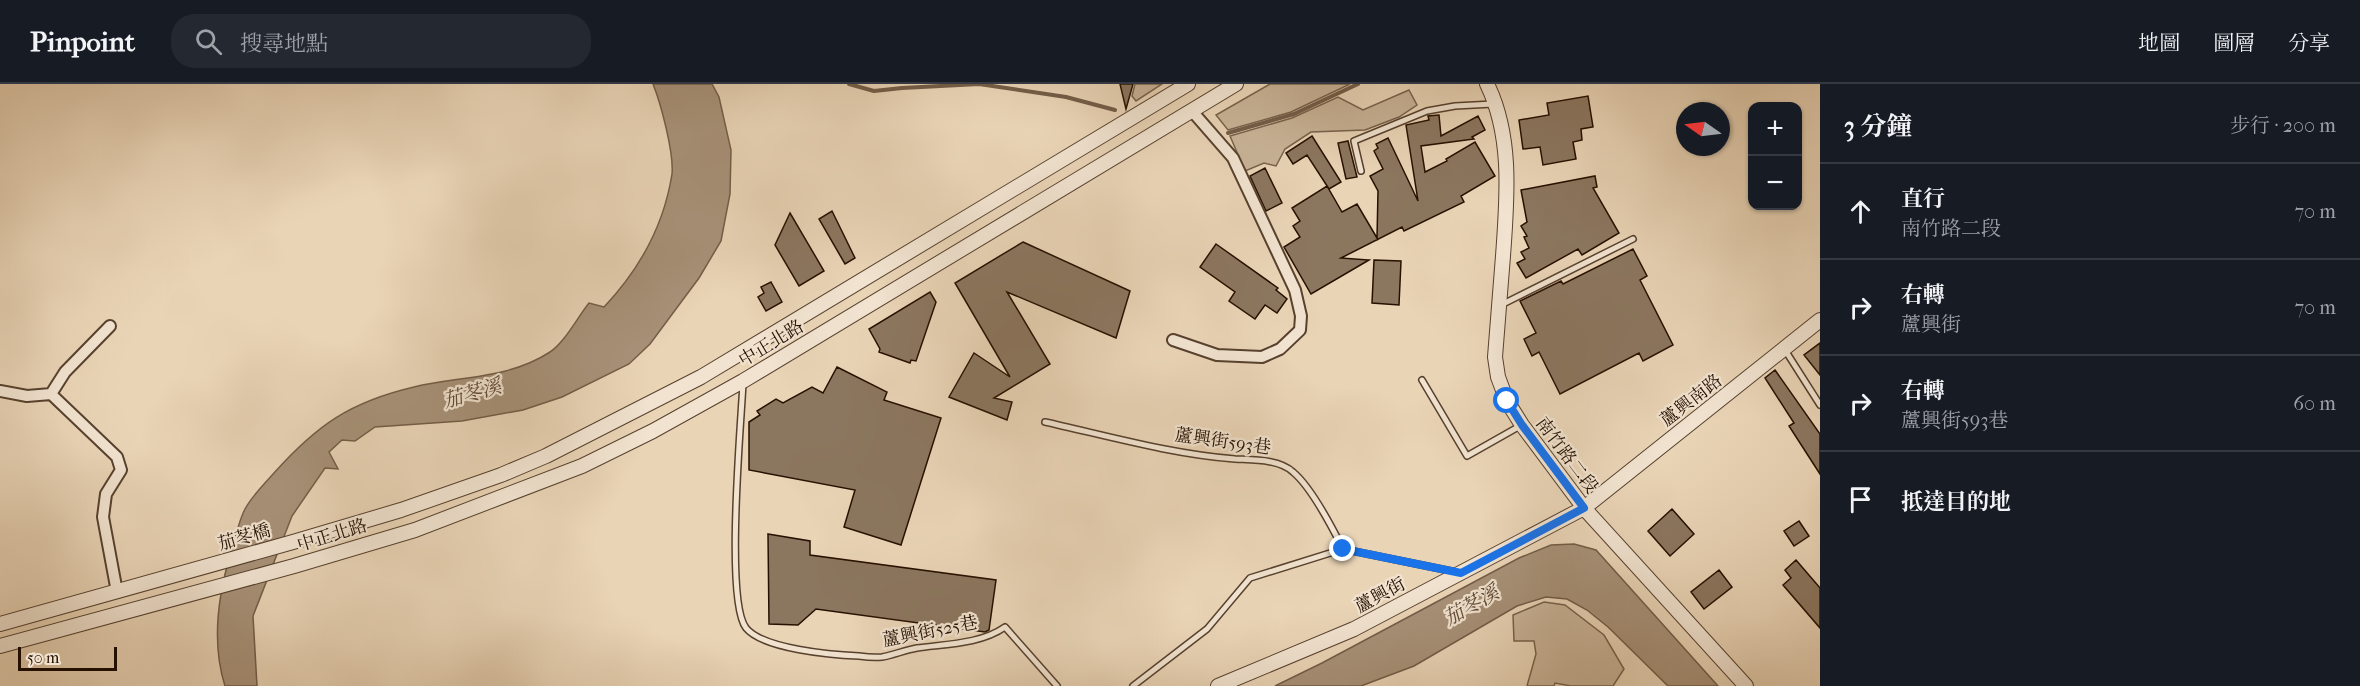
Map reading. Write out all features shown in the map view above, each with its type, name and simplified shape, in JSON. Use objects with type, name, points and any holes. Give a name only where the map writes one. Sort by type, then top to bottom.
[{"type":"street","name":"中正北路","points":[[293,542],[401,510],[501,475],[576,442],[648,406],[767,339],[1188,84]]},
{"type":"street","name":"中正北路","points":[[0,646],[294,566],[415,530],[543,483],[653,431],[743,381],[1236,84]]},
{"type":"street","name":"南竹路二段","points":[[1487,84],[1501,124],[1507,160],[1506,215],[1496,357],[1498,376],[1507,401],[1522,425],[1584,508],[1746,686]]},
{"type":"street","points":[[1173,340],[1217,355],[1262,357],[1280,349],[1300,330],[1301,316],[1295,290],[1233,158],[1192,111]]},
{"type":"street","name":"蘆興南路","points":[[1584,508],[1820,320]]},
{"type":"street","points":[[51,394],[65,372],[110,326]]},
{"type":"street","points":[[0,391],[27,396],[51,394],[117,457],[121,470],[106,494],[103,517],[117,592],[0,624]]},
{"type":"street","name":"蘆興街","points":[[1218,686],[1354,629],[1584,508]]},
{"type":"street","name":"茄苳橋","points":[[117,592],[293,542]]},
{"type":"lane","points":[[1361,171],[1354,141],[1427,111],[1455,106],[1495,104]]},
{"type":"lane","points":[[1499,306],[1633,239]]},
{"type":"lane","points":[[1784,349],[1820,405]]},
{"type":"lane","points":[[1422,380],[1467,456],[1522,425]]},
{"type":"lane","name":"蘆興街525巷","points":[[743,381],[735,563],[739,607],[744,626],[766,642],[832,655],[881,657],[914,648],[961,643],[996,633],[1005,627],[1058,686]]},
{"type":"lane","name":"蘆興街593巷","points":[[1045,422],[1202,456],[1276,464],[1292,471],[1302,483],[1328,519],[1343,549]]},
{"type":"lane","points":[[1133,686],[1208,629],[1250,578],[1343,549],[1461,573]]},
{"type":"shaded area","points":[[1135,84],[1162,84],[1136,101],[1132,96]]},
{"type":"shaded area","points":[[1270,84],[1350,84],[1291,112],[1228,130],[1216,115]]},
{"type":"shaded area","points":[[1409,90],[1417,105],[1399,117],[1365,130],[1311,132],[1285,149],[1276,166],[1264,163],[1245,171],[1230,136],[1292,118],[1338,97],[1363,110]]},
{"type":"shaded area","points":[[1544,602],[1565,605],[1604,635],[1624,669],[1613,686],[1571,686],[1555,683],[1554,686],[1527,686],[1536,654],[1534,641],[1514,641],[1513,615]]},
{"type":"water","name":"茄苳溪","points":[[653,84],[712,84],[719,97],[731,150],[730,194],[721,241],[699,278],[650,344],[629,364],[562,397],[523,410],[462,421],[375,427],[355,441],[342,440],[329,452],[338,469],[325,468],[292,516],[253,616],[257,686],[225,686],[217,636],[220,602],[231,552],[248,504],[290,456],[320,429],[353,408],[371,400],[431,383],[501,372],[534,361],[550,352],[561,342],[589,303],[604,307],[628,278],[656,229],[672,174],[666,129]]},
{"type":"water","name":"茄苳溪","points":[[1574,544],[1596,550],[1718,686],[1668,686],[1608,627],[1587,610],[1567,599],[1546,597],[1517,606],[1414,666],[1361,686],[1275,686],[1519,558],[1551,545]]},
{"type":"building","points":[[1120,84],[1133,84],[1126,109]]},
{"type":"building","points":[[1588,96],[1593,127],[1581,129],[1582,140],[1573,142],[1576,159],[1543,165],[1540,147],[1523,149],[1519,120],[1549,115],[1547,103]]},
{"type":"building","points":[[1439,115],[1441,136],[1478,116],[1485,130],[1472,137],[1474,139],[1421,146],[1425,172],[1447,161],[1446,159],[1475,142],[1495,176],[1461,196],[1464,202],[1404,231],[1402,227],[1341,258],[1369,260],[1311,294],[1284,247],[1300,237],[1293,226],[1300,221],[1292,208],[1327,186],[1342,212],[1357,204],[1377,238],[1378,191],[1370,176],[1383,169],[1374,151],[1378,148],[1376,144],[1388,138],[1418,201],[1406,125],[1429,120],[1428,116]]},
{"type":"building","points":[[1312,136],[1341,182],[1329,189],[1307,155],[1293,164],[1286,153]]},
{"type":"building","points":[[1348,141],[1357,177],[1346,179],[1338,143]]},
{"type":"building","points":[[1265,168],[1282,203],[1266,211],[1250,176]]},
{"type":"building","points":[[1595,176],[1597,187],[1593,188],[1619,233],[1582,255],[1578,249],[1526,278],[1517,263],[1525,259],[1521,252],[1529,248],[1524,237],[1527,236],[1521,226],[1527,222],[1521,190]]},
{"type":"building","points":[[832,211],[855,258],[845,264],[819,219]]},
{"type":"building","points":[[790,213],[824,271],[799,286],[775,245]]},
{"type":"building","points":[[1023,242],[1130,291],[1116,338],[1007,292],[1050,364],[994,398],[1012,402],[1007,420],[949,397],[974,353],[1010,377],[955,283]]},
{"type":"building","points":[[1216,244],[1278,288],[1276,290],[1287,299],[1277,313],[1265,305],[1255,319],[1229,301],[1235,292],[1200,267]]},
{"type":"building","points":[[1633,249],[1647,276],[1640,280],[1673,345],[1643,361],[1639,353],[1560,394],[1539,352],[1532,356],[1524,339],[1536,333],[1520,301],[1561,281],[1563,284]]},
{"type":"building","points":[[1374,260],[1401,261],[1399,305],[1372,303]]},
{"type":"building","points":[[771,282],[782,302],[766,311],[758,297],[764,293],[761,287]]},
{"type":"building","points":[[930,292],[936,302],[916,361],[911,360],[910,363],[879,352],[880,349],[869,329]]},
{"type":"building","points":[[1820,343],[1820,375],[1804,355]]},
{"type":"building","points":[[837,367],[887,392],[884,400],[941,418],[901,545],[844,527],[855,490],[749,470],[749,422],[760,415],[757,411],[776,399],[783,403],[812,387],[823,393]]},
{"type":"building","points":[[1775,370],[1820,434],[1820,474],[1789,426],[1794,423],[1765,378]]},
{"type":"building","points":[[1672,509],[1694,534],[1670,556],[1648,531]]},
{"type":"building","points":[[1799,521],[1809,536],[1794,546],[1784,531]]},
{"type":"building","points":[[768,534],[810,541],[810,555],[996,580],[989,630],[985,632],[816,609],[798,625],[769,624]]},
{"type":"building","points":[[1796,560],[1820,588],[1820,628],[1783,585],[1791,578],[1785,570]]},
{"type":"building","points":[[1719,570],[1732,587],[1704,609],[1691,592]]},
{"type":"waterway","points":[[849,84],[874,91],[979,84],[1066,97],[1115,110]]},
{"type":"waterway","points":[[1228,133],[1294,114],[1358,84]]},
{"type":"route","points":[[1343,549],[1461,573],[1584,508],[1522,425],[1507,401]]}]
